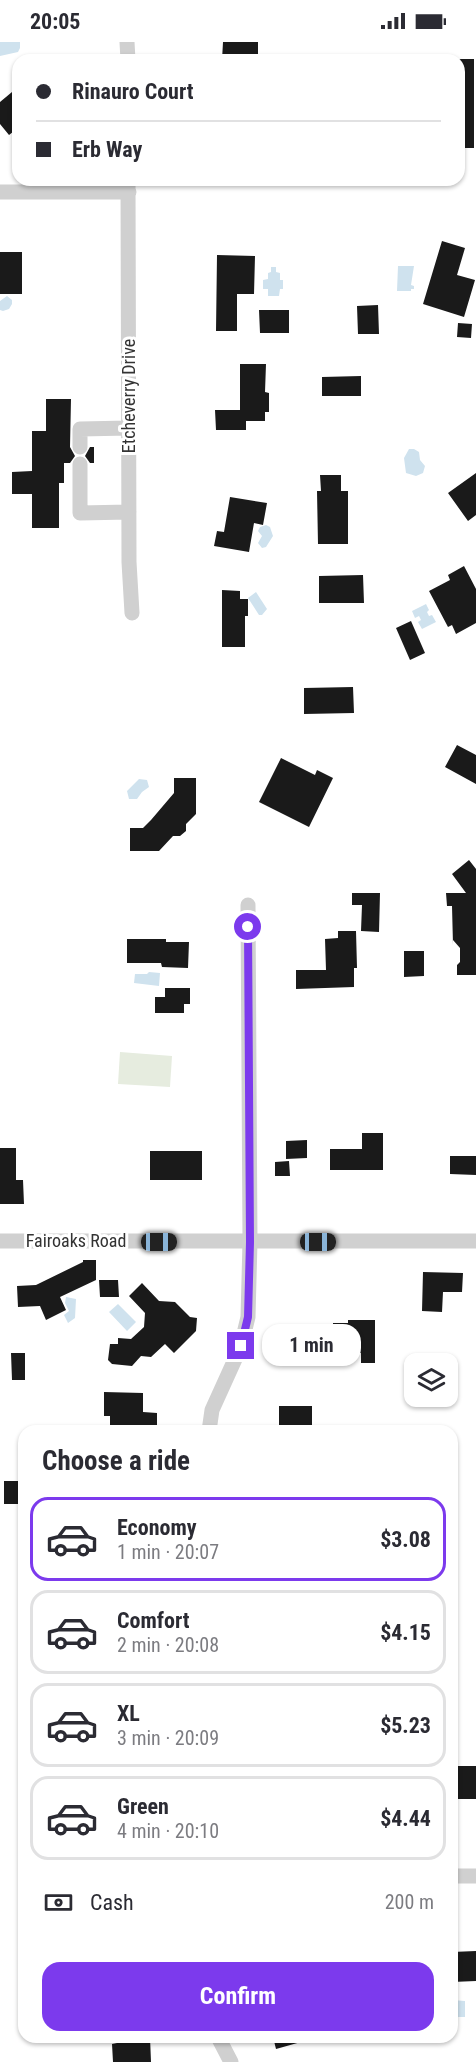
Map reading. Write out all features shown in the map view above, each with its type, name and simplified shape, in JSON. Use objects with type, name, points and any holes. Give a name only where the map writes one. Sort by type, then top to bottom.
[{"type":"street","points":[[0,192],[129,186]]},
{"type":"street","name":"Etcheverry Drive","points":[[129,186],[129,562],[132,612]]},
{"type":"street","points":[[80,447],[80,429],[129,428]]},
{"type":"street","points":[[80,464],[80,513],[129,512]]},
{"type":"street","points":[[210,1425],[212,1410],[241,1346],[248,1317],[250,1242],[248,905]]},
{"type":"street","name":"Fairoaks Road","points":[[0,1241],[476,1241]]},
{"type":"street","points":[[458,1876],[476,1876]]},
{"type":"street","points":[[221,2043],[231,2062]]},
{"type":"shaded area","points":[[120,1052],[172,1056],[170,1087],[118,1084]]},
{"type":"water","points":[[0,42],[20,42],[20,48],[18,52],[0,56]]},
{"type":"water","points":[[398,266],[414,266],[411,285],[414,289],[411,291],[397,291]]},
{"type":"water","points":[[271,267],[276,267],[276,272],[280,273],[280,280],[283,280],[283,289],[280,289],[279,296],[268,296],[268,289],[263,289],[263,280],[268,279]]},
{"type":"water","points":[[7,296],[12,300],[12,304],[9,309],[0,310],[0,301]]},
{"type":"water","points":[[409,449],[419,452],[420,460],[425,466],[423,473],[416,476],[406,473],[404,458]]},
{"type":"water","points":[[266,525],[270,527],[273,536],[266,547],[262,548],[258,543],[262,536],[258,531],[260,527]]},
{"type":"water","points":[[256,592],[267,609],[262,615],[259,615],[248,598]]},
{"type":"water","points":[[426,604],[429,616],[432,615],[436,622],[422,629],[418,622],[421,620],[419,616],[415,618],[412,611]]},
{"type":"water","points":[[139,779],[147,780],[149,787],[137,799],[129,799],[127,791]]},
{"type":"water","points":[[160,973],[159,986],[134,983],[135,974]]},
{"type":"water","points":[[66,1297],[76,1299],[75,1318],[68,1323],[64,1315],[69,1311],[65,1303]]},
{"type":"water","points":[[118,1304],[136,1322],[127,1331],[109,1312]]},
{"type":"water","points":[[458,2000],[465,2001],[465,2017],[458,2017]]},
{"type":"building","points":[[223,42],[258,42],[258,54],[222,54]]},
{"type":"building","points":[[465,59],[474,59],[474,148],[465,148]]},
{"type":"building","points":[[12,92],[12,133],[9,135],[0,124],[0,102]]},
{"type":"building","points":[[442,241],[465,248],[457,275],[475,280],[464,317],[423,304]]},
{"type":"building","points":[[0,252],[22,252],[22,294],[0,294]]},
{"type":"building","points":[[217,255],[255,256],[254,294],[237,294],[237,331],[216,331]]},
{"type":"building","points":[[378,305],[379,334],[358,334],[357,306]]},
{"type":"building","points":[[259,310],[289,310],[289,333],[260,333]]},
{"type":"building","points":[[458,323],[472,324],[471,338],[457,337]]},
{"type":"building","points":[[240,364],[266,364],[265,392],[269,393],[269,412],[265,412],[265,421],[246,421],[246,430],[216,430],[215,410],[240,410]]},
{"type":"building","points":[[361,376],[361,396],[322,396],[322,377]]},
{"type":"building","points":[[46,399],[71,399],[70,447],[75,456],[70,463],[64,463],[64,483],[59,483],[59,528],[32,528],[32,494],[12,494],[12,472],[32,471],[32,431],[46,431]]},
{"type":"building","points":[[90,447],[94,447],[94,463],[90,463],[85,456]]},
{"type":"building","points":[[476,473],[476,515],[468,521],[448,493]]},
{"type":"building","points":[[320,475],[341,475],[341,491],[348,491],[348,544],[318,544],[317,491],[321,491]]},
{"type":"building","points":[[230,497],[267,503],[263,525],[254,523],[249,552],[214,546],[217,531],[224,532]]},
{"type":"building","points":[[464,566],[476,589],[476,623],[456,634],[452,625],[448,627],[429,591],[450,580],[448,575]]},
{"type":"building","points":[[363,575],[364,603],[319,603],[319,576]]},
{"type":"building","points":[[222,590],[240,591],[240,599],[248,599],[248,616],[245,616],[245,647],[222,647]]},
{"type":"building","points":[[411,621],[425,653],[410,660],[396,628]]},
{"type":"building","points":[[353,687],[354,713],[304,714],[304,688]]},
{"type":"building","points":[[457,745],[476,755],[476,784],[445,767]]},
{"type":"building","points":[[281,758],[315,775],[317,770],[333,778],[309,827],[259,802]]},
{"type":"building","points":[[174,778],[196,778],[196,814],[186,824],[186,831],[180,836],[173,836],[159,851],[130,851],[130,828],[143,828],[151,820],[174,793]]},
{"type":"building","points":[[469,860],[476,869],[476,975],[457,975],[460,948],[453,940],[453,945],[452,906],[447,906],[446,893],[466,893],[452,874]]},
{"type":"building","points":[[352,893],[380,893],[379,932],[361,931],[362,905],[352,905]]},
{"type":"building","points":[[338,931],[356,931],[357,968],[354,968],[354,987],[296,989],[296,970],[326,970],[325,939],[338,938]]},
{"type":"building","points":[[127,939],[166,939],[166,942],[189,942],[188,968],[162,967],[161,963],[127,963]]},
{"type":"building","points":[[404,951],[424,951],[424,976],[404,977]]},
{"type":"building","points":[[165,988],[190,988],[190,1004],[184,1004],[184,1013],[155,1013],[155,997],[165,997]]},
{"type":"building","points":[[362,1133],[383,1133],[383,1170],[330,1170],[330,1149],[362,1149]]},
{"type":"building","points":[[307,1140],[307,1158],[286,1159],[286,1141]]},
{"type":"building","points":[[0,1148],[16,1148],[16,1180],[23,1180],[24,1204],[0,1204]]},
{"type":"building","points":[[150,1151],[202,1151],[202,1180],[150,1180]]},
{"type":"building","points":[[450,1156],[476,1156],[476,1175],[450,1174]]},
{"type":"building","points":[[289,1161],[290,1176],[275,1176],[275,1162]]},
{"type":"building","points":[[83,1260],[96,1260],[96,1280],[60,1297],[66,1310],[46,1320],[40,1306],[18,1307],[17,1286],[36,1285]]},
{"type":"building","points":[[423,1272],[463,1273],[462,1292],[443,1292],[442,1312],[422,1311]]},
{"type":"building","points":[[99,1280],[118,1280],[119,1297],[100,1297]]},
{"type":"building","points":[[142,1283],[159,1301],[175,1302],[190,1317],[197,1318],[196,1331],[174,1353],[165,1344],[151,1357],[141,1356],[132,1366],[112,1364],[108,1360],[110,1344],[118,1344],[118,1338],[131,1339],[144,1327],[145,1313],[129,1296]]},
{"type":"building","points":[[348,1320],[375,1320],[375,1363],[361,1363],[361,1353],[331,1353],[331,1348],[309,1348],[309,1328],[333,1328],[333,1323],[348,1323]]},
{"type":"building","points":[[11,1353],[25,1353],[25,1380],[12,1380]]},
{"type":"building","points":[[104,1392],[143,1393],[143,1412],[157,1413],[157,1425],[110,1425],[110,1416],[104,1416]]},
{"type":"building","points":[[279,1406],[312,1406],[312,1425],[279,1425]]},
{"type":"building","points":[[4,1481],[18,1481],[18,1504],[4,1504]]},
{"type":"building","points":[[458,1766],[476,1766],[476,1799],[458,1799]]},
{"type":"building","points":[[476,1951],[476,1981],[458,1982],[458,1952]]},
{"type":"building","points":[[150,2043],[151,2062],[113,2062],[112,2044]]},
{"type":"building","points":[[274,2043],[297,2043],[276,2049]]},
{"type":"route","points":[[241,1346],[248,1317],[250,1242],[248,927]]}]
